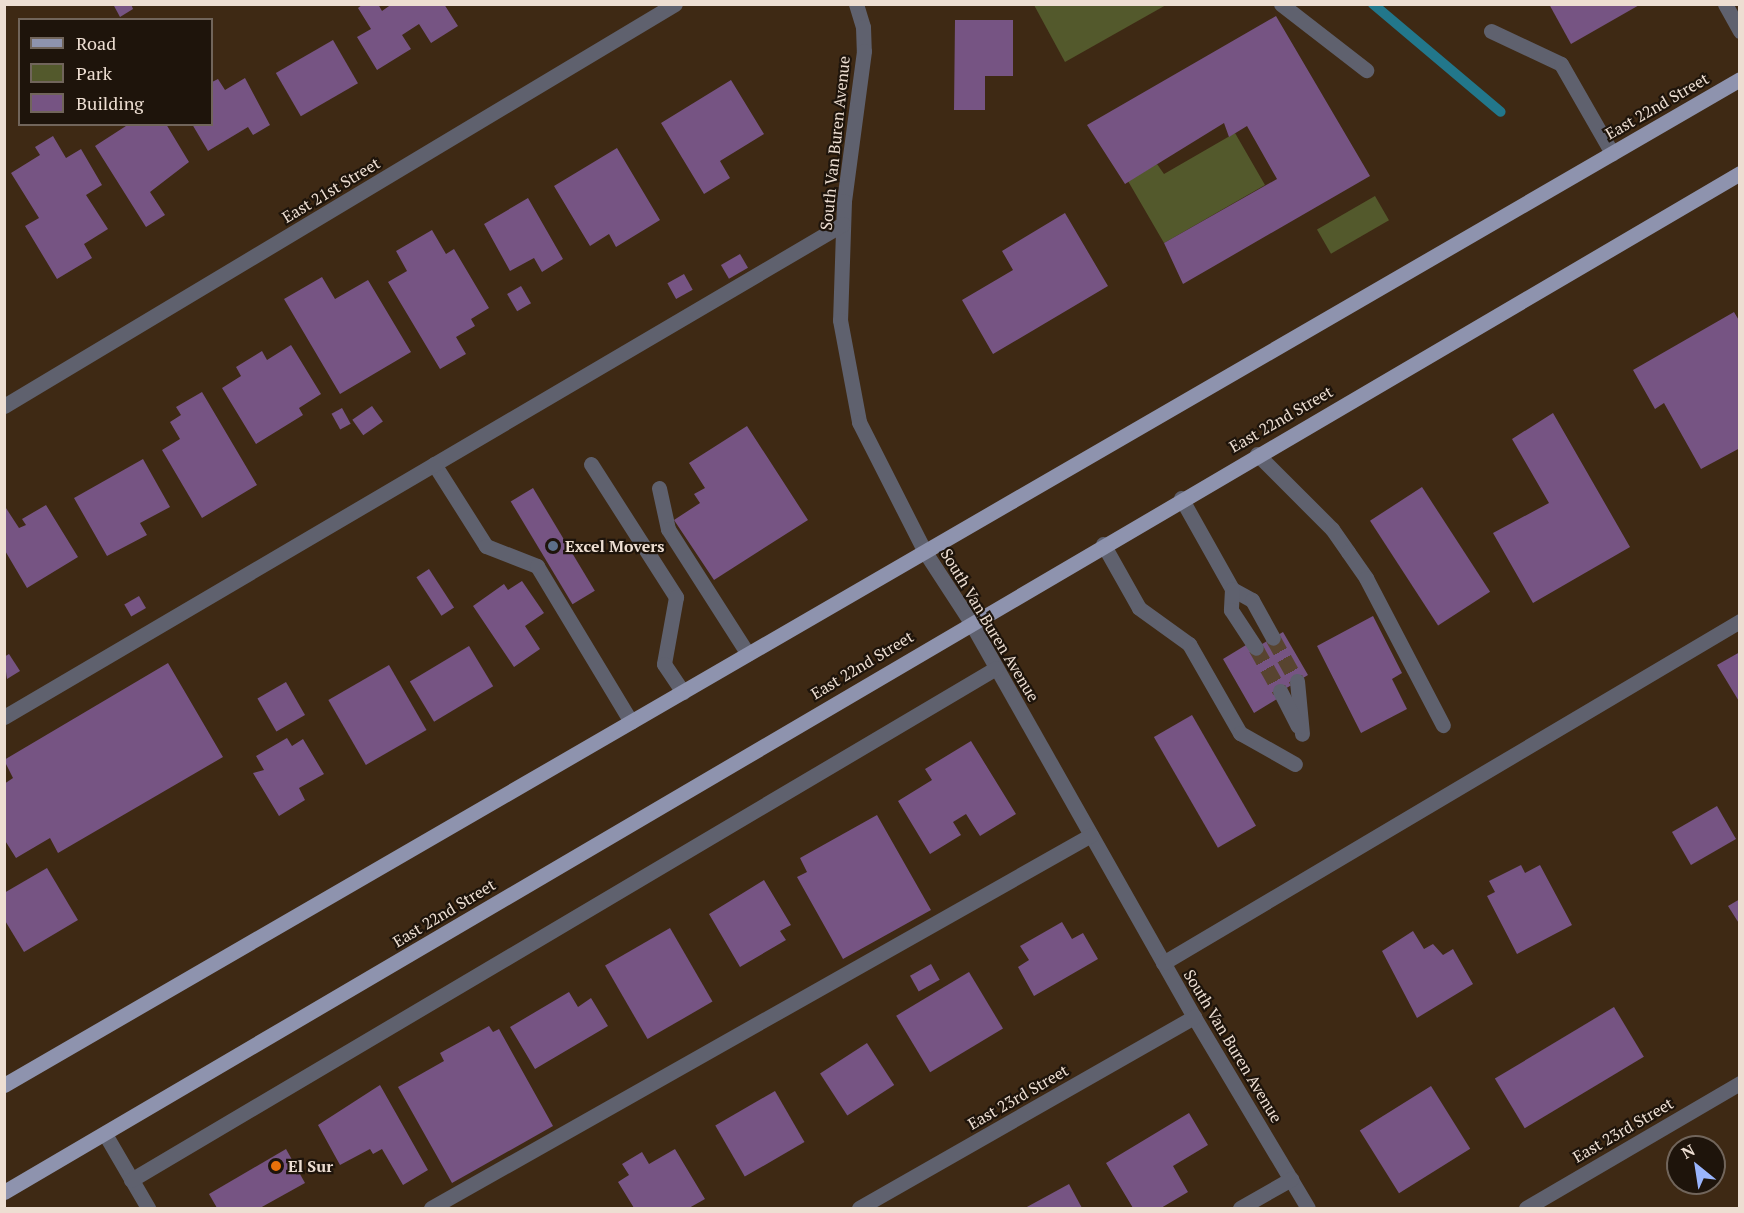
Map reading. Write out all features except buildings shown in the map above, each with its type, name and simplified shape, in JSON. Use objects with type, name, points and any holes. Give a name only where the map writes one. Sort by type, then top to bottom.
[{"type":"main road","name":"East 22nd Street","points":[[4,1085],[1740,79]]},
{"type":"main road","name":"East 22nd Street","points":[[4,1192],[970,621],[1740,172]]},
{"type":"street","name":"East 21st Street","points":[[4,406],[675,4]]},
{"type":"street","name":"South Van Buren Avenue","points":[[856,4],[863,27],[864,51],[843,224],[840,320],[851,392],[869,447],[925,552],[970,621],[1194,1017],[1308,1209]]},
{"type":"street","points":[[1281,4],[1366,70]]},
{"type":"street","points":[[1725,4],[1740,31]]},
{"type":"street","points":[[1491,31],[1562,64],[1612,153]]},
{"type":"street","points":[[4,717],[843,224]]},
{"type":"street","points":[[1257,454],[1332,529],[1366,578],[1443,725]]},
{"type":"street","points":[[434,464],[486,546],[537,566],[631,722]]},
{"type":"street","points":[[591,464],[675,597],[664,664],[683,692]]},
{"type":"street","points":[[659,488],[668,529],[748,654]]},
{"type":"street","points":[[1181,498],[1232,589],[1252,600],[1273,638]]},
{"type":"street","points":[[1103,544],[1139,608],[1189,644],[1240,733],[1295,764]]},
{"type":"street","points":[[1232,589],[1231,610],[1256,648]]},
{"type":"street","points":[[1163,963],[1740,621]]},
{"type":"street","points":[[132,1180],[996,668]]},
{"type":"street","points":[[1280,692],[1302,734],[1297,681]]},
{"type":"street","points":[[431,1209],[1091,835]]},
{"type":"street","name":"East 23rd Street","points":[[859,1209],[1194,1017]]},
{"type":"street","name":"East 23rd Street","points":[[1526,1209],[1740,1083]]},
{"type":"street","points":[[105,1134],[148,1209]]},
{"type":"street","points":[[1240,1209],[1291,1179]]},
{"type":"green space","points":[[1034,4],[1166,5],[1065,62]]},
{"type":"green space","points":[[1235,133],[1265,185],[1164,243],[1128,181],[1157,164],[1164,174]]},
{"type":"green space","points":[[1375,196],[1389,220],[1331,254],[1317,230]]},
{"type":"waterway","points":[[1373,4],[1501,112]]},
{"type":"tunnel","points":[[1273,638],[1297,681]]},
{"type":"tunnel","points":[[1256,648],[1280,691]]},
{"type":"place","name":"Excel Movers","points":[[553,546]]},
{"type":"place","name":"El Sur","points":[[276,1166]]}]
